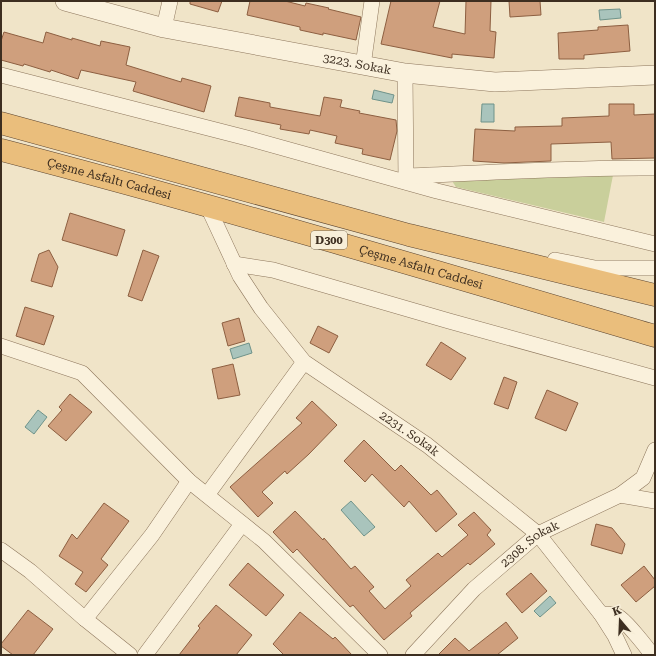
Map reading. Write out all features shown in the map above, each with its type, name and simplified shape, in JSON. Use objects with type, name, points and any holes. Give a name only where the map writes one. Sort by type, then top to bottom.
[{"type":"highway","name":"D300","points":[[1,122],[409,234],[655,295]]},
{"type":"highway","name":"Çeşme Asfaltı Caddesi","points":[[1,150],[207,205],[655,336]]},
{"type":"street","name":"3223. Sokak","points":[[65,1],[164,28],[405,73],[494,82],[655,76]]},
{"type":"street","points":[[164,28],[170,1]]},
{"type":"street","points":[[363,66],[372,1]]},
{"type":"street","points":[[405,73],[407,179]]},
{"type":"street","points":[[1,75],[407,179],[453,195],[655,243]]},
{"type":"street","points":[[407,179],[606,167],[655,168]]},
{"type":"street","name":"2231. Sokak","points":[[207,205],[240,276],[262,308],[304,362],[427,445],[538,534],[602,614],[624,655]]},
{"type":"street","points":[[409,234],[595,268],[655,268]]},
{"type":"street","points":[[234,264],[273,270],[427,315],[655,378]]},
{"type":"street","points":[[1,346],[82,373],[189,481],[264,541],[380,655]]},
{"type":"street","points":[[207,495],[304,362]]},
{"type":"street","name":"2308. Sokak","points":[[413,655],[474,589],[538,534],[620,495],[643,478],[655,450]]},
{"type":"street","points":[[85,619],[152,535],[189,481]]},
{"type":"street","points":[[620,495],[655,501]]},
{"type":"street","points":[[145,655],[242,524]]},
{"type":"street","points":[[1,550],[30,571],[85,619],[130,655]]},
{"type":"street","points":[[602,614],[613,615],[620,618],[652,655]]},
{"type":"green space","points":[[613,175],[604,222],[456,187],[452,181]]},
{"type":"water","points":[[620,9],[621,18],[600,20],[599,10]]},
{"type":"water","points":[[374,90],[394,95],[392,103],[372,99]]},
{"type":"water","points":[[482,104],[494,104],[494,122],[481,122]]},
{"type":"water","points":[[249,343],[252,353],[233,359],[230,349]]},
{"type":"water","points":[[38,410],[47,417],[34,434],[25,427]]},
{"type":"water","points":[[351,501],[375,527],[364,536],[341,510]]},
{"type":"water","points":[[550,596],[556,603],[540,617],[534,611]]},
{"type":"building","points":[[190,1],[222,1],[218,12],[190,4]]},
{"type":"building","points":[[250,1],[285,1],[305,6],[306,3],[361,17],[356,40],[300,30],[300,27],[247,15]]},
{"type":"building","points":[[391,1],[440,1],[433,27],[465,34],[466,1],[491,1],[490,31],[496,32],[494,58],[452,54],[452,58],[381,44]]},
{"type":"building","points":[[509,1],[540,1],[541,15],[510,17]]},
{"type":"building","points":[[628,25],[630,51],[584,55],[584,59],[559,59],[558,33],[598,30],[598,27]]},
{"type":"building","points":[[4,32],[43,43],[46,32],[72,40],[72,38],[100,46],[101,41],[130,47],[126,65],[181,82],[182,78],[211,86],[204,112],[133,91],[136,82],[81,70],[78,79],[51,70],[50,72],[24,64],[23,66],[1,60],[1,41]]},
{"type":"building","points":[[239,97],[270,103],[270,107],[320,116],[324,97],[342,100],[340,107],[360,111],[359,113],[396,120],[397,131],[390,160],[362,154],[363,149],[335,143],[337,136],[310,130],[309,134],[280,129],[281,125],[235,116]]},
{"type":"building","points":[[609,104],[634,104],[634,115],[655,114],[655,158],[612,159],[611,142],[551,144],[551,161],[504,163],[473,161],[475,129],[515,131],[515,127],[562,126],[562,118],[609,116]]},
{"type":"building","points":[[70,213],[125,230],[117,256],[62,240]]},
{"type":"building","points":[[49,250],[58,267],[52,287],[31,281],[39,254]]},
{"type":"building","points":[[143,250],[159,256],[142,301],[128,296]]},
{"type":"building","points":[[25,307],[54,316],[44,345],[16,336]]},
{"type":"building","points":[[239,318],[245,341],[228,346],[222,323]]},
{"type":"building","points":[[318,326],[338,336],[329,353],[310,343]]},
{"type":"building","points":[[441,342],[466,358],[451,380],[426,365]]},
{"type":"building","points":[[233,364],[240,395],[218,399],[212,369]]},
{"type":"building","points":[[504,377],[517,382],[508,409],[494,404]]},
{"type":"building","points":[[547,390],[578,403],[566,431],[535,418]]},
{"type":"building","points":[[70,394],[92,412],[66,441],[48,426],[62,410],[59,407]]},
{"type":"building","points":[[312,401],[337,425],[287,474],[285,471],[262,492],[273,503],[258,517],[230,487],[302,423],[296,418]]},
{"type":"building","points":[[364,440],[395,471],[401,465],[431,495],[437,490],[457,514],[436,532],[409,501],[404,507],[372,474],[365,482],[344,461]]},
{"type":"building","points":[[104,503],[129,521],[101,559],[108,565],[86,592],[75,584],[83,572],[59,556],[72,534],[77,539]]},
{"type":"building","points":[[295,511],[323,540],[324,538],[351,569],[355,566],[374,587],[369,591],[385,609],[411,586],[406,580],[438,553],[442,557],[468,535],[458,525],[474,512],[491,530],[487,535],[495,544],[470,565],[468,563],[410,613],[412,616],[384,640],[353,605],[350,607],[297,549],[293,553],[273,532]]},
{"type":"building","points":[[596,524],[612,528],[625,544],[622,554],[591,545]]},
{"type":"building","points":[[248,563],[284,595],[266,616],[229,585]]},
{"type":"building","points":[[644,566],[655,580],[655,586],[636,602],[621,585]]},
{"type":"building","points":[[531,573],[547,591],[522,613],[506,594]]},
{"type":"building","points":[[216,605],[252,635],[236,655],[179,655],[200,628],[198,626]]},
{"type":"building","points":[[28,610],[53,629],[33,655],[13,655],[1,646],[1,644]]},
{"type":"building","points":[[300,612],[333,639],[335,637],[352,655],[284,655],[273,644]]},
{"type":"building","points":[[506,622],[518,638],[497,655],[438,655],[455,638],[469,651]]}]
